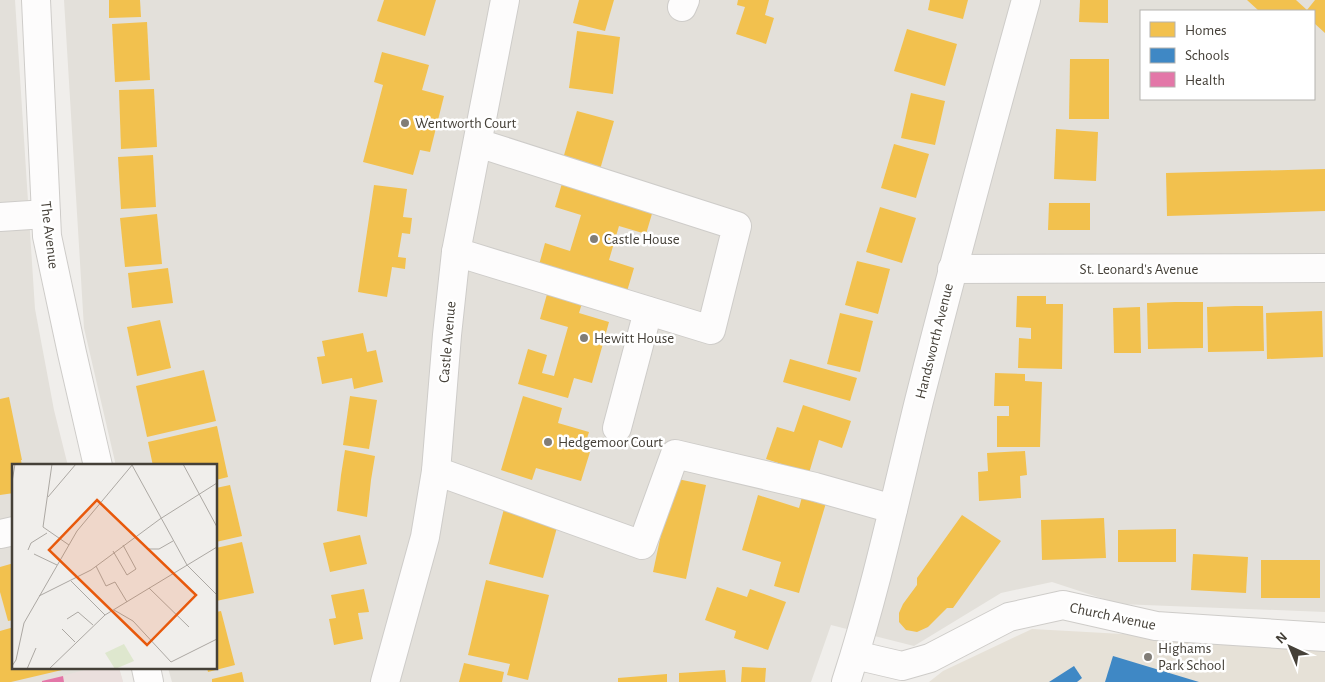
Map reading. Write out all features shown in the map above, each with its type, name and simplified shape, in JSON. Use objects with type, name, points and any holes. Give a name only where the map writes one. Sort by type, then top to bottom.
[{"type":"street","name":"The Avenue","points":[[36,0],[49,246],[98,464]]},
{"type":"street","name":"Castle Avenue","points":[[385,682],[425,537],[436,471],[446,335],[456,252],[506,0]]},
{"type":"street","name":"Handsworth Avenue","points":[[846,682],[855,655],[893,510],[952,270],[1026,0]]},
{"type":"street","points":[[456,252],[710,330],[737,226],[478,143]]},
{"type":"street","points":[[0,217],[46,214]]},
{"type":"street","name":"St. Leonard's Avenue","points":[[952,270],[1325,268]]},
{"type":"street","points":[[617,428],[648,311]]},
{"type":"street","points":[[436,471],[642,545],[675,454],[815,486],[893,510]]},
{"type":"street","name":"Church Avenue","points":[[855,655],[902,666],[930,658],[1009,617],[1063,605],[1156,626],[1325,637]]},
{"type":"shaded area","points":[[0,0],[15,0],[35,309],[54,410],[68,464],[12,464],[12,670],[120,670],[123,682],[0,682]]},
{"type":"shaded area","points":[[64,0],[1325,0],[1325,612],[1119,604],[1052,582],[1001,593],[914,646],[831,625],[811,682],[172,682],[169,670],[218,670],[218,464],[116,464],[84,328]]},
{"type":"shaded area","name":"Highams Park School","points":[[1032,629],[1123,634],[1325,651],[1325,682],[929,682],[943,671]]},
{"type":"shaded area","points":[[84,670],[120,670],[123,682],[39,682]]},
{"type":"building: Homes","points":[[109,0],[140,0],[141,17],[109,18]]},
{"type":"building: Homes","points":[[384,0],[436,0],[425,36],[377,21]]},
{"type":"building: Homes","points":[[579,0],[614,0],[605,31],[573,23]]},
{"type":"building: Homes","points":[[738,0],[769,0],[765,15],[774,18],[766,44],[736,34],[745,7],[737,5]]},
{"type":"building: Homes","points":[[930,0],[968,0],[963,19],[928,10]]},
{"type":"building: Homes","points":[[1080,0],[1108,0],[1108,23],[1079,22]]},
{"type":"building: Homes","points":[[1247,0],[1296,0],[1307,10],[1258,10]]},
{"type":"building: Homes","points":[[1315,0],[1325,0],[1325,33],[1315,24],[1315,10],[1307,10]]},
{"type":"building: Homes","points":[[147,22],[150,80],[115,82],[112,24]]},
{"type":"building: Homes","points":[[907,29],[957,44],[945,86],[894,71]]},
{"type":"building: Homes","points":[[577,31],[620,37],[613,94],[569,88]]},
{"type":"building: Homes","name":"Wentworth Court","points":[[382,52],[429,65],[422,90],[444,96],[430,152],[420,150],[413,175],[363,162],[383,85],[374,82]]},
{"type":"building: Homes","points":[[1070,59],[1109,59],[1109,119],[1069,119]]},
{"type":"building: Homes","points":[[154,89],[157,147],[121,149],[119,90]]},
{"type":"building: Homes","points":[[911,93],[945,101],[935,145],[901,138]]},
{"type":"building: Homes","points":[[577,111],[614,121],[599,173],[562,162]]},
{"type":"building: Homes","points":[[1056,129],[1098,132],[1096,181],[1054,179]]},
{"type":"building: Homes","points":[[894,144],[929,154],[916,198],[881,188]]},
{"type":"building: Homes","points":[[153,155],[156,207],[121,209],[118,157]]},
{"type":"building: Homes","points":[[1325,169],[1325,211],[1167,216],[1166,173]]},
{"type":"building: Homes","name":"Castle House","points":[[563,180],[654,207],[646,234],[619,226],[609,260],[634,268],[625,298],[537,272],[545,243],[570,251],[581,215],[555,207]]},
{"type":"building: Homes","points":[[374,185],[407,189],[403,217],[412,218],[410,234],[402,233],[398,257],[406,258],[405,269],[392,267],[387,297],[358,292]]},
{"type":"building: Homes","points":[[1049,203],[1090,203],[1090,230],[1048,230]]},
{"type":"building: Homes","points":[[880,207],[916,218],[902,263],[866,252]]},
{"type":"building: Homes","points":[[157,214],[162,264],[125,267],[120,218]]},
{"type":"building: Homes","points":[[857,261],[890,269],[878,314],[845,305]]},
{"type":"building: Homes","points":[[168,268],[173,303],[132,308],[128,273]]},
{"type":"building: Homes","name":"Hewitt House","points":[[549,287],[584,297],[579,313],[609,322],[592,383],[574,378],[568,398],[518,384],[528,349],[547,355],[542,373],[554,376],[568,327],[540,319]]},
{"type":"building: Homes","points":[[1017,296],[1046,296],[1046,304],[1063,304],[1062,369],[1018,368],[1019,338],[1031,339],[1031,328],[1016,327]]},
{"type":"building: Homes","points":[[1203,302],[1203,348],[1148,349],[1147,303]]},
{"type":"building: Homes","points":[[1263,306],[1264,351],[1208,352],[1207,307]]},
{"type":"building: Homes","points":[[1140,307],[1141,353],[1114,353],[1113,308]]},
{"type":"building: Homes","points":[[1322,311],[1323,357],[1267,359],[1266,313]]},
{"type":"building: Homes","points":[[840,313],[873,321],[860,372],[827,364]]},
{"type":"building: Homes","points":[[160,320],[171,368],[137,376],[127,327]]},
{"type":"building: Homes","points":[[363,333],[367,352],[376,350],[383,382],[354,389],[352,378],[322,384],[317,357],[325,356],[322,341]]},
{"type":"building: Homes","points":[[790,359],[857,378],[850,401],[783,382]]},
{"type":"building: Homes","points":[[204,370],[216,421],[147,437],[136,386]]},
{"type":"building: Homes","points":[[995,373],[1025,374],[1025,381],[1042,382],[1040,447],[997,447],[997,416],[1009,416],[1009,406],[994,406]]},
{"type":"building: Homes","points":[[350,396],[377,400],[369,449],[343,445]]},
{"type":"building: Homes","name":"Hedgemoor Court","points":[[523,396],[562,408],[558,423],[589,432],[583,451],[590,452],[581,481],[536,468],[532,480],[501,470]]},
{"type":"building: Homes","points":[[9,397],[22,460],[22,464],[12,464],[12,493],[0,495],[0,399]]},
{"type":"building: Homes","points":[[803,405],[851,421],[842,448],[819,440],[809,473],[766,459],[777,427],[794,432]]},
{"type":"building: Homes","points":[[217,426],[228,477],[218,480],[218,464],[153,464],[148,442]]},
{"type":"building: Homes","points":[[345,450],[375,456],[367,517],[337,511]]},
{"type":"building: Homes","points":[[1025,451],[1027,475],[1020,476],[1021,498],[979,501],[978,472],[988,471],[987,453]]},
{"type":"building: Homes","points":[[673,478],[706,485],[686,579],[653,572]]},
{"type":"building: Homes","points":[[230,485],[242,536],[218,542],[218,488]]},
{"type":"building: Homes","points":[[805,486],[829,493],[799,593],[774,586],[781,562],[742,550],[758,495],[799,508]]},
{"type":"building: Homes","points":[[504,509],[558,524],[543,578],[489,564]]},
{"type":"building: Homes","points":[[962,515],[1001,541],[953,608],[947,608],[928,627],[917,632],[906,630],[899,622],[899,613],[903,604],[917,585],[917,578]]},
{"type":"building: Homes","points":[[1104,518],[1106,558],[1042,560],[1041,520]]},
{"type":"building: Homes","points":[[1176,529],[1176,562],[1118,562],[1118,530]]},
{"type":"building: Homes","points":[[360,535],[367,564],[330,572],[323,543]]},
{"type":"building: Homes","points":[[242,542],[254,593],[218,601],[218,548]]},
{"type":"building: Homes","points":[[1193,554],[1248,557],[1246,593],[1191,590]]},
{"type":"building: Homes","points":[[1261,560],[1320,560],[1320,598],[1261,598]]},
{"type":"building: Homes","points":[[12,564],[12,620],[8,621],[0,592],[0,567]]},
{"type":"building: Homes","points":[[486,580],[549,595],[528,680],[507,675],[510,664],[468,655]]},
{"type":"building: Homes","points":[[717,587],[747,597],[750,589],[786,602],[768,650],[734,638],[736,631],[705,620]]},
{"type":"building: Homes","points":[[364,589],[369,612],[358,613],[363,639],[334,645],[329,619],[336,618],[331,595]]},
{"type":"building: Homes","points":[[221,611],[235,665],[218,669],[218,612]]},
{"type":"building: Homes","points":[[12,628],[12,670],[62,670],[11,682],[0,682],[0,631]]},
{"type":"building: Homes","points":[[464,663],[504,672],[502,682],[459,682]]},
{"type":"building: Homes","points":[[742,667],[766,668],[765,682],[741,682]]},
{"type":"building: Homes","points":[[725,670],[726,682],[679,682],[679,673]]},
{"type":"building: Homes","points":[[242,672],[244,682],[212,682],[212,679]]},
{"type":"building: Homes","points":[[667,674],[667,682],[618,682],[618,678]]},
{"type":"building: Schools","points":[[1113,656],[1199,682],[1105,682]]},
{"type":"building: Schools","points":[[1074,666],[1082,678],[1077,682],[1049,682]]},
{"type":"building: Health","points":[[63,676],[64,682],[42,682],[42,681]]},
{"type":"place","name":"Wentworth Court","points":[[405,123]]},
{"type":"place","name":"Castle House","points":[[594,239]]},
{"type":"place","name":"Hewitt House","points":[[584,338]]},
{"type":"place","name":"Hedgemoor Court","points":[[548,442]]},
{"type":"place","name":"Highams Park School","points":[[1148,657]]}]
